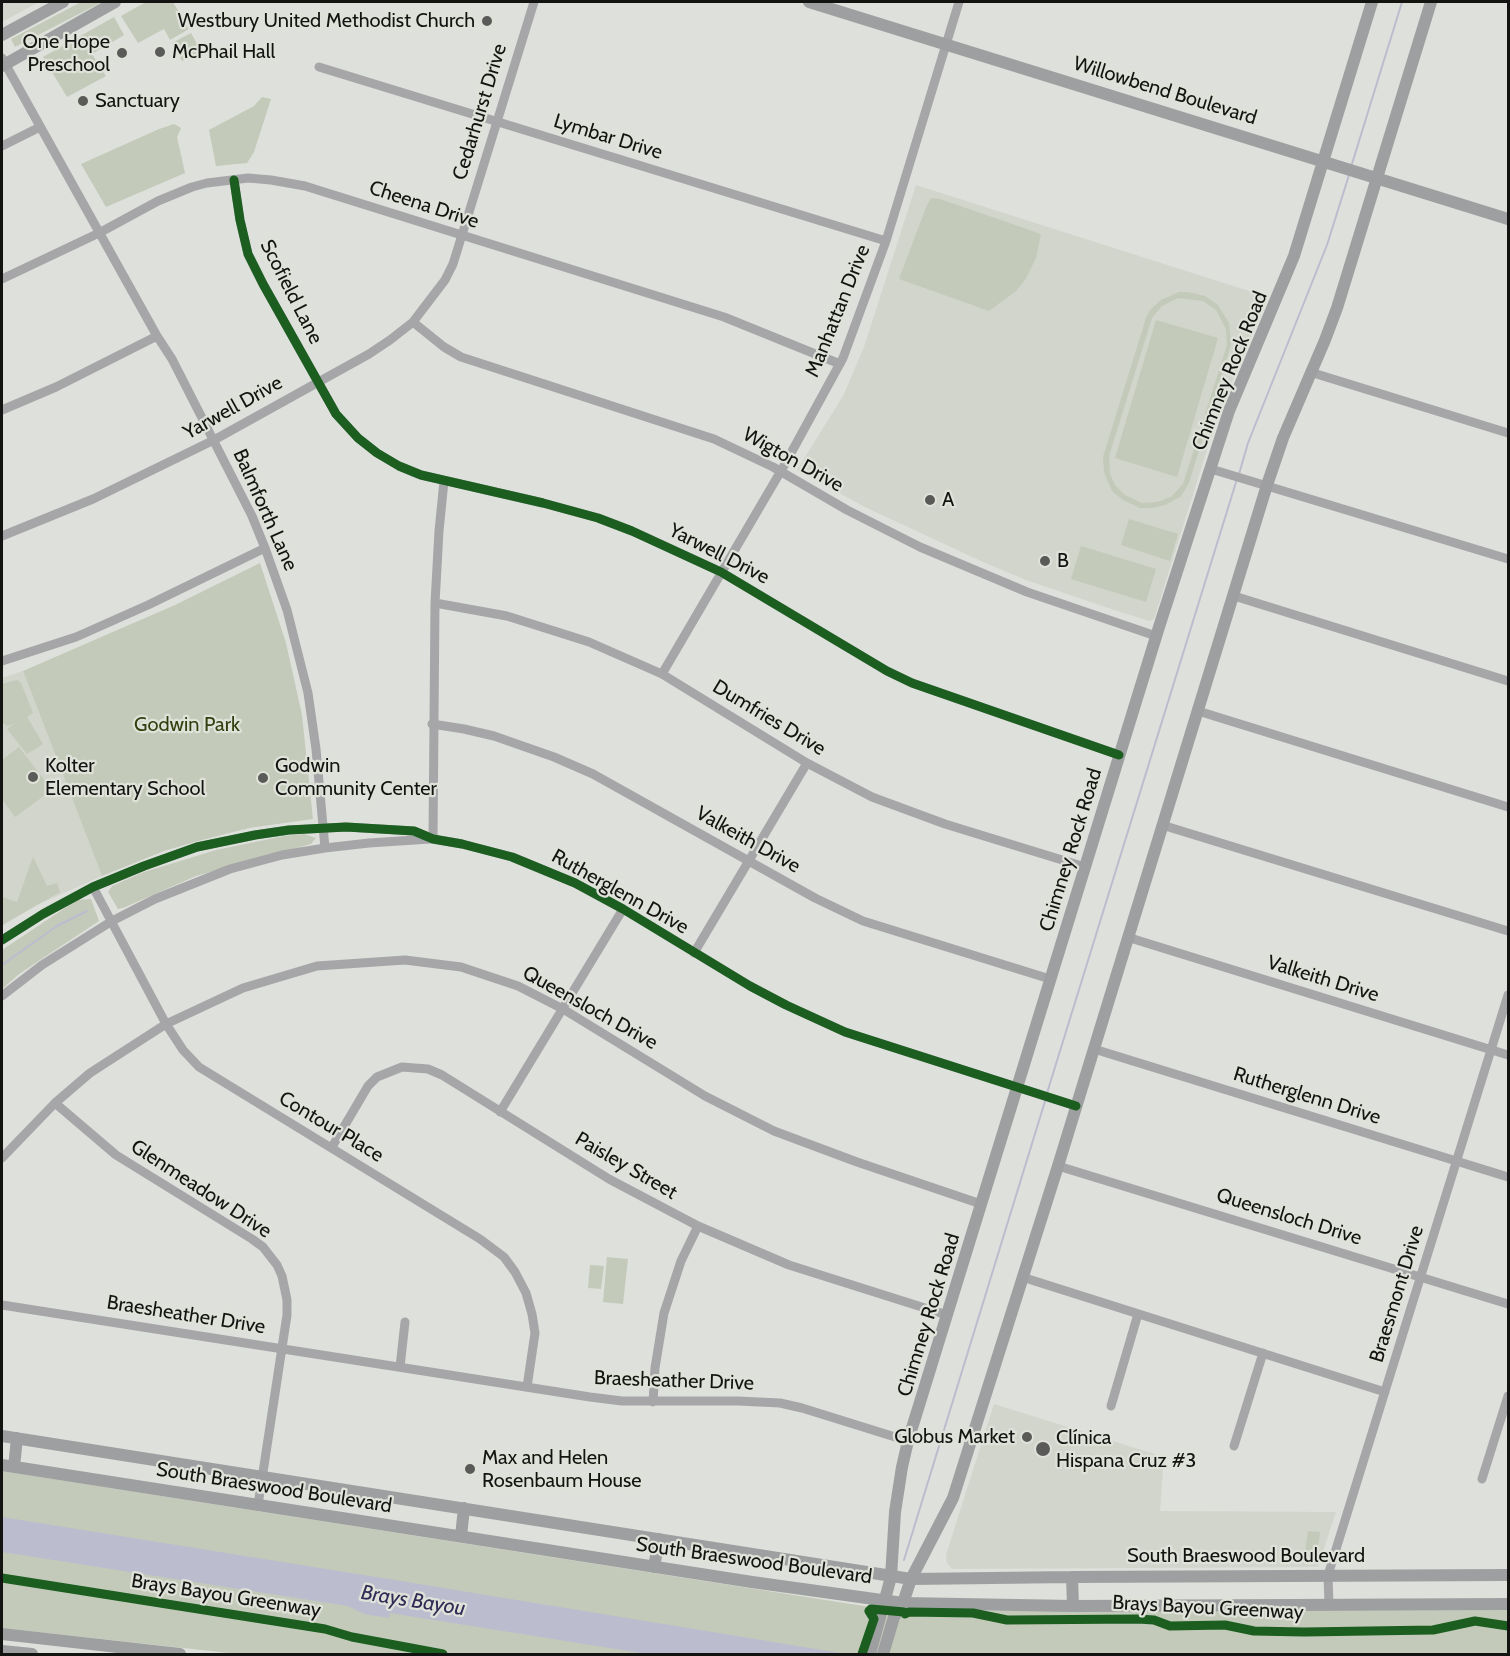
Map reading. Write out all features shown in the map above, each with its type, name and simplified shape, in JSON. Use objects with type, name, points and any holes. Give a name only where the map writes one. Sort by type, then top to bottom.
[{"type":"main road","points":[[2,35],[63,2]]},
{"type":"main road","points":[[3,62],[115,2]]},
{"type":"main road","name":"Willowbend Boulevard","points":[[809,2],[1509,219]]},
{"type":"main road","name":"Chimney Rock Road","points":[[884,1600],[891,1577],[895,1512],[908,1442],[1156,636],[1229,411],[1294,256],[1372,2]]},
{"type":"main road","points":[[870,1654],[888,1616],[903,1603],[911,1579],[953,1498],[1059,1166],[1127,937],[1267,485],[1283,438],[1337,308],[1431,2]]},
{"type":"main road","name":"South Braeswood Boulevard","points":[[2,1436],[911,1579],[1072,1576],[1509,1575]]},
{"type":"main road","points":[[8,1466],[17,1438]]},
{"type":"main road","name":"South Braeswood Boulevard","points":[[8,1466],[654,1567],[903,1603],[1073,1606],[1509,1604]]},
{"type":"main road","points":[[461,1536],[464,1508]]},
{"type":"main road","points":[[654,1567],[659,1539]]},
{"type":"main road","points":[[1072,1576],[1073,1606]]},
{"type":"main road","points":[[883,1654],[888,1616],[884,1600]]},
{"type":"main road","points":[[2,1634],[180,1654]]},
{"type":"main road","points":[[2,1651],[32,1654]]},
{"type":"street","name":"Cedarhurst Drive","points":[[317,382],[369,354],[413,322],[445,280],[461,236],[534,2]]},
{"type":"street","name":"Manhattan Drive","points":[[662,674],[840,364],[886,241],[959,2]]},
{"type":"street","name":"Balmforth Lane","points":[[3,62],[156,336],[172,359],[252,516],[288,610],[308,693],[316,749],[325,848]]},
{"type":"street","name":"Lymbar Drive","points":[[319,67],[886,241]]},
{"type":"street","points":[[2,146],[40,127]]},
{"type":"street","name":"Cheena Drive","points":[[2,279],[99,233],[139,210],[192,187],[248,178],[271,180],[305,186],[724,317],[840,364]]},
{"type":"street","name":"Scofield Lane","points":[[234,180],[248,254],[317,382]]},
{"type":"street","name":"Wigton Drive","points":[[413,322],[444,347],[475,363],[679,426],[731,446],[920,547],[1027,592],[1156,636]]},
{"type":"street","points":[[2,410],[56,387],[156,336]]},
{"type":"street","points":[[1310,372],[1509,433]]},
{"type":"street","name":"Yarwell Drive","points":[[2,536],[93,499],[213,440],[317,382],[336,414],[358,438],[399,466],[421,475],[597,518],[680,552],[721,572],[886,671],[912,683],[1119,755]]},
{"type":"street","points":[[1211,469],[1509,559]]},
{"type":"street","points":[[433,839],[432,724],[435,603],[438,531],[444,481]]},
{"type":"street","points":[[2,661],[76,637],[265,548]]},
{"type":"street","points":[[1234,596],[1509,681]]},
{"type":"street","name":"Dumfries Drive","points":[[435,603],[473,608],[539,625],[589,642],[662,674],[807,763],[850,786],[901,809],[1085,867]]},
{"type":"street","points":[[1198,711],[1509,807]]},
{"type":"street","name":"Valkeith Drive","points":[[432,724],[494,736],[554,757],[592,774],[815,898],[863,921],[1050,979]]},
{"type":"street","points":[[694,952],[807,763]]},
{"type":"street","points":[[1162,825],[1509,931]]},
{"type":"street","name":"Rutherglenn Drive","points":[[2,940],[43,914],[93,887],[197,847],[255,835],[323,828],[379,828],[414,831],[433,839],[512,857],[575,883],[786,1005],[828,1025],[875,1043],[1076,1106]]},
{"type":"street","name":"Rutherglenn Drive","points":[[2,996],[42,965],[112,921],[155,899],[230,869],[282,855],[325,848],[433,839]]},
{"type":"street","name":"Contour Place","points":[[93,887],[166,1024],[183,1050],[199,1067],[480,1239],[504,1257],[526,1293],[532,1314],[535,1333],[527,1388]]},
{"type":"street","points":[[500,1112],[623,909]]},
{"type":"street","name":"Valkeith Drive","points":[[1127,937],[1509,1055]]},
{"type":"street","name":"Queensloch Drive","points":[[166,1024],[243,988],[317,966],[405,960],[461,967],[491,975],[518,986],[563,1009],[705,1096],[774,1131],[981,1204]]},
{"type":"street","name":"Braesmont Drive","points":[[1329,1605],[1328,1575],[1509,995]]},
{"type":"street","points":[[2,1158],[55,1102],[90,1073],[166,1024]]},
{"type":"street","name":"Rutherglenn Drive","points":[[1094,1049],[1509,1177]]},
{"type":"street","name":"Paisley Street","points":[[332,1148],[368,1086],[377,1077],[402,1068],[428,1069],[442,1075],[609,1179],[698,1227],[789,1265],[947,1315]]},
{"type":"street","name":"Glenmeadow Drive","points":[[55,1102],[116,1155],[263,1247],[277,1265],[287,1300],[287,1315],[258,1505]]},
{"type":"street","name":"Queensloch Drive","points":[[1059,1166],[1509,1304]]},
{"type":"street","points":[[653,1402],[655,1368],[664,1313],[681,1261],[698,1227]]},
{"type":"street","points":[[1022,1277],[1385,1392]]},
{"type":"street","name":"Braesheather Drive","points":[[2,1305],[611,1400],[780,1403],[908,1442]]},
{"type":"street","points":[[1111,1406],[1138,1314]]},
{"type":"street","points":[[400,1367],[405,1322]]},
{"type":"street","points":[[1234,1446],[1263,1353]]},
{"type":"street","points":[[1482,1479],[1509,1395]]},
{"type":"shaded area","points":[[2,2],[39,2],[2,22]]},
{"type":"shaded area","points":[[916,185],[1268,297],[1226,396],[1154,619],[1149,621],[1026,580],[865,507],[797,470],[843,396],[864,347]]},
{"type":"shaded area","name":"Kolter Elementary School","points":[[23,671],[102,876],[37,905],[2,926],[2,678]]},
{"type":"shaded area","points":[[994,1404],[1164,1457],[1160,1511],[1336,1512],[1318,1567],[952,1569],[947,1563],[946,1555]]},
{"type":"green space","points":[[81,2],[102,2],[15,47],[11,39]]},
{"type":"green space","points":[[146,2],[173,2],[189,29],[170,40],[164,29],[138,43],[121,16]]},
{"type":"green space","points":[[114,17],[124,35],[92,54],[106,76],[67,97],[43,57]]},
{"type":"green space","points":[[191,33],[201,51],[182,61],[172,43]]},
{"type":"green space","points":[[262,97],[271,99],[254,152],[247,163],[216,166],[209,130],[254,106]]},
{"type":"green space","points":[[174,124],[181,128],[177,137],[185,173],[106,207],[81,164]]},
{"type":"green space","points":[[931,198],[940,199],[1041,234],[1036,258],[1025,280],[1016,291],[989,311],[899,279]]},
{"type":"green space","points":[[1179,292],[1205,296],[1218,305],[1229,323],[1231,345],[1189,483],[1180,497],[1165,505],[1140,508],[1123,500],[1112,491],[1104,472],[1103,457],[1146,318],[1150,310],[1161,300]],"holes":[[[1178,298],[1203,301],[1216,310],[1226,329],[1227,345],[1183,484],[1171,497],[1157,502],[1142,503],[1125,495],[1115,485],[1110,474],[1109,456],[1152,318],[1162,306]]]},
{"type":"green space","points":[[1156,320],[1218,338],[1177,477],[1115,458]]},
{"type":"green space","points":[[1129,519],[1178,534],[1170,561],[1121,545]]},
{"type":"green space","points":[[1081,546],[1156,569],[1146,602],[1071,579]]},
{"type":"green space","name":"Godwin Park","points":[[260,563],[286,643],[302,715],[313,819],[249,828],[198,841],[164,851],[102,876],[23,671],[175,605]]},
{"type":"green space","points":[[17,680],[21,683],[33,713],[27,717],[43,744],[27,754],[7,729],[15,723],[8,726],[2,723],[2,684]]},
{"type":"green space","points":[[19,747],[52,790],[15,817],[2,799],[2,760]]},
{"type":"green space","points":[[304,834],[316,838],[311,844],[196,876],[123,908],[118,909],[108,892],[112,886],[144,872],[216,850]]},
{"type":"green space","points":[[33,857],[47,886],[57,883],[60,892],[2,925],[2,897],[17,902]]},
{"type":"green space","points":[[91,899],[99,921],[19,974],[2,989],[2,950],[77,900]]},
{"type":"green space","points":[[607,1257],[628,1259],[623,1304],[603,1302]]},
{"type":"green space","points":[[590,1265],[604,1266],[601,1289],[588,1288]]},
{"type":"green space","points":[[2,1471],[870,1607],[933,1611],[1508,1610],[1508,1654],[238,1654],[2,1628]]},
{"type":"green space","points":[[1308,1531],[1320,1532],[1317,1556],[1305,1554]]},
{"type":"water","name":"Brays Bayou","points":[[2,1517],[847,1654],[647,1654],[390,1613],[389,1618],[364,1614],[348,1606],[2,1552]]},
{"type":"waterway","points":[[1351,167],[1402,2]]},
{"type":"waterway","points":[[1239,474],[1248,443],[1327,245],[1349,175]]},
{"type":"waterway","points":[[1047,1093],[1237,479]]},
{"type":"waterway","points":[[2,965],[57,926],[87,911]]},
{"type":"waterway","points":[[904,1560],[1046,1098]]},
{"type":"cycle path","points":[[234,180],[248,254],[263,284],[336,414],[358,438],[377,453],[421,475],[543,503],[598,518],[632,531],[721,572],[887,671],[912,683],[1119,755]]},
{"type":"cycle path","points":[[2,940],[43,914],[93,887],[197,847],[289,830],[346,827],[414,831],[433,839],[512,857],[575,883],[623,909],[750,986],[845,1032],[1076,1106]]},
{"type":"cycle path","name":"Brays Bayou Greenway","points":[[2,1578],[325,1629],[352,1637],[443,1654]]},
{"type":"cycle path","name":"Brays Bayou Greenway","points":[[862,1654],[874,1619],[869,1611],[871,1609],[904,1612],[905,1614],[909,1612],[973,1613],[1007,1620],[1138,1619],[1154,1620],[1170,1626],[1225,1625],[1254,1631],[1433,1630],[1475,1621],[1508,1626]]},
{"type":"place","name":"Westbury United Methodist Church","points":[[487,21]]},
{"type":"place","name":"McPhail Hall","points":[[160,52]]},
{"type":"place","name":"One Hope Preschool","points":[[122,53]]},
{"type":"place","name":"Sanctuary","points":[[83,101]]},
{"type":"place","name":"A","points":[[930,500]]},
{"type":"place","name":"B","points":[[1045,561]]},
{"type":"place","name":"Kolter Elementary School","points":[[33,777]]},
{"type":"place","name":"Godwin Community Center","points":[[263,778]]},
{"type":"place","name":"Globus Market","points":[[1027,1437]]},
{"type":"place","name":"Clínica Hispana Cruz #3","points":[[1043,1449]]},
{"type":"place","name":"Max and Helen Rosenbaum House","points":[[470,1469]]}]
